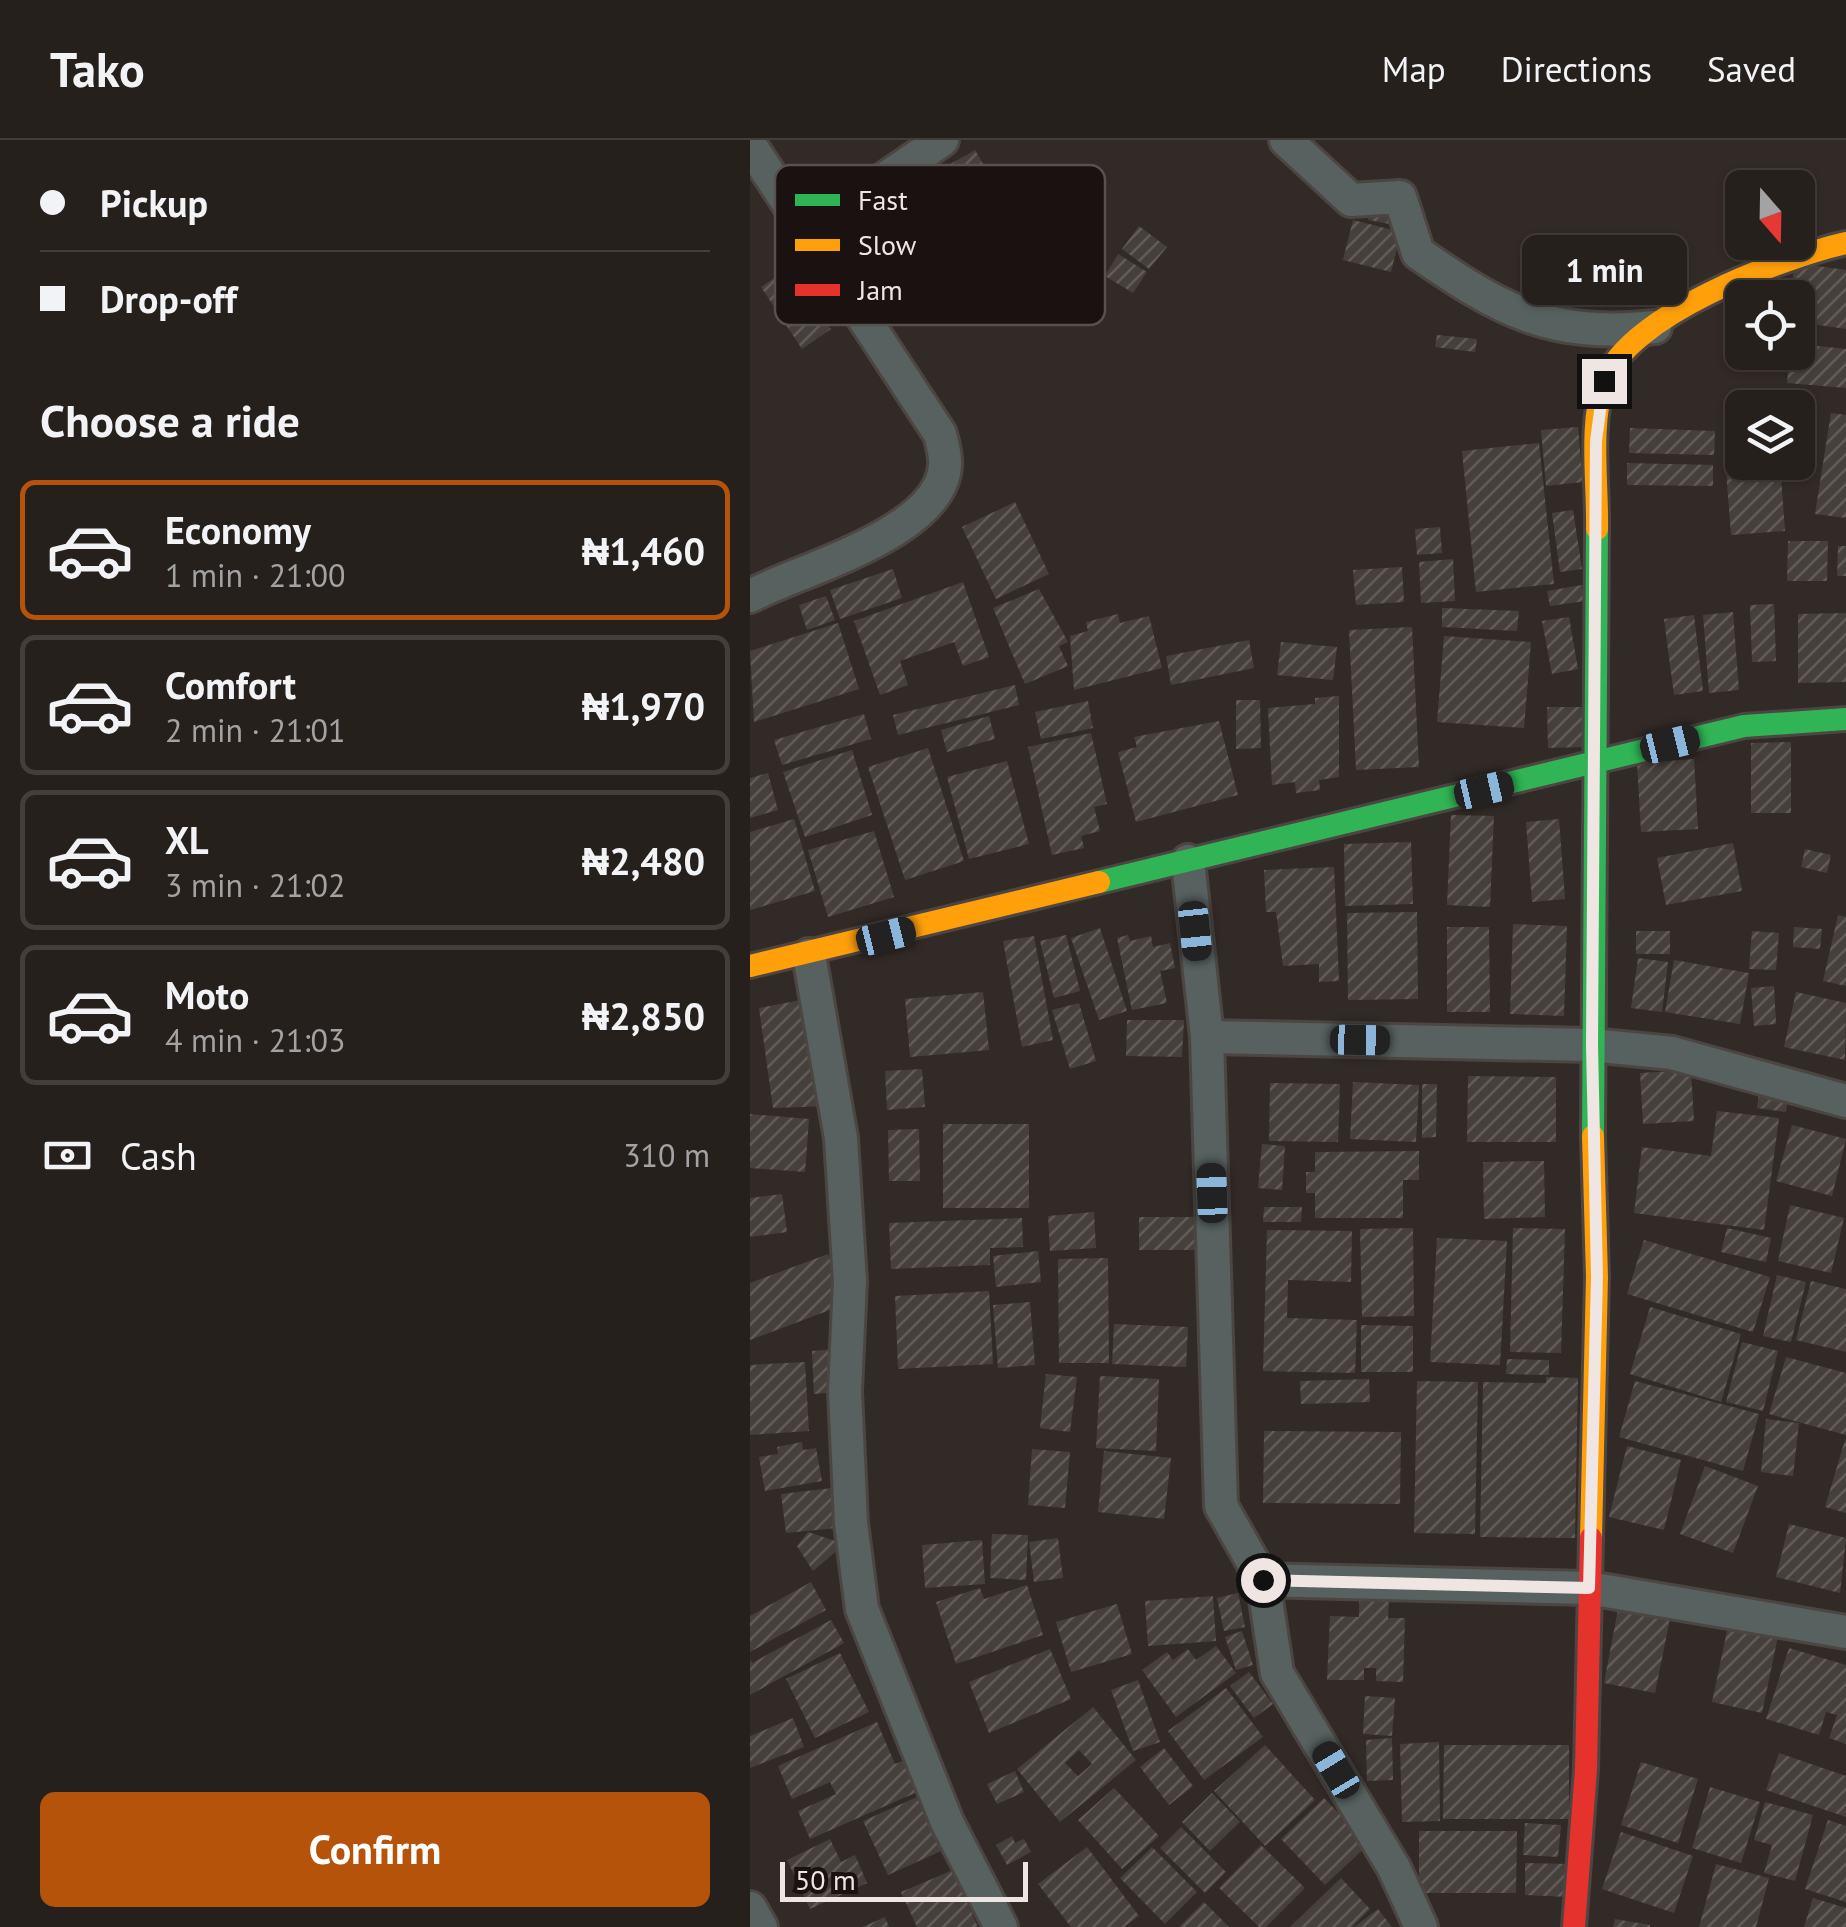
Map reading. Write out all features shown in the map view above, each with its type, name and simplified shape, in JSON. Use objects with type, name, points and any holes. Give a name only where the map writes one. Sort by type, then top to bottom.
[{"type":"street","points":[[905,165],[942,140]]},
{"type":"street","points":[[1286,140],[1350,200],[1400,198],[1418,253],[1520,315],[1574,330],[1660,326]]},
{"type":"street","points":[[750,146],[775,185]]},
{"type":"street","points":[[1574,1927],[1586,1769],[1597,1277],[1592,1045],[1598,401],[1620,354],[1660,326],[1736,280],[1807,250],[1846,243]]},
{"type":"street","points":[[750,596],[886,536],[916,516],[935,492],[946,467],[940,434],[867,325]]},
{"type":"street","points":[[750,966],[809,956],[1744,726],[1846,719]]},
{"type":"street","points":[[1188,861],[1207,1036],[1221,1506],[1263,1580],[1277,1673],[1394,1868],[1422,1927]]},
{"type":"street","points":[[809,956],[841,1138],[850,1281],[845,1390],[851,1523],[862,1610],[947,1822],[1001,1927]]},
{"type":"street","points":[[1207,1036],[1592,1045],[1672,1052],[1846,1101]]},
{"type":"street","points":[[1263,1580],[1589,1588],[1846,1632]]},
{"type":"street","points":[[750,1908],[761,1927]]},
{"type":"building","points":[[975,150],[984,165],[949,165]]},
{"type":"building","points":[[1370,207],[1397,213],[1395,225],[1368,220]]},
{"type":"building","points":[[1353,220],[1401,232],[1391,272],[1343,260]]},
{"type":"building","points":[[1139,226],[1167,247],[1149,269],[1122,249]]},
{"type":"building","points":[[1118,254],[1147,272],[1133,293],[1105,276]]},
{"type":"building","points":[[1795,263],[1846,270],[1846,329],[1815,324],[1815,280],[1793,280]]},
{"type":"building","points":[[775,278],[775,308],[761,287]]},
{"type":"building","points":[[786,325],[828,325],[831,329],[802,349]]},
{"type":"building","points":[[1437,335],[1477,339],[1475,352],[1435,347]]},
{"type":"building","points":[[1815,346],[1846,349],[1846,388],[1787,383],[1788,370],[1815,370]]},
{"type":"building","points":[[1831,413],[1846,415],[1846,518],[1815,514]]},
{"type":"building","points":[[1578,427],[1583,482],[1546,486],[1541,430]]},
{"type":"building","points":[[1630,428],[1715,431],[1714,455],[1629,453]]},
{"type":"building","points":[[1539,443],[1554,584],[1476,592],[1462,451]]},
{"type":"building","points":[[1627,463],[1713,465],[1713,486],[1627,485]]},
{"type":"building","points":[[1727,480],[1781,480],[1785,531],[1731,535]]},
{"type":"building","points":[[1015,502],[1049,574],[996,599],[962,527]]},
{"type":"building","points":[[1573,510],[1582,569],[1560,572],[1552,513]]},
{"type":"building","points":[[1440,527],[1442,553],[1417,555],[1415,529]]},
{"type":"building","points":[[1788,541],[1828,541],[1827,581],[1787,581]]},
{"type":"building","points":[[1838,546],[1846,546],[1846,576],[1837,576]]},
{"type":"building","points":[[1453,559],[1455,601],[1421,603],[1419,562]]},
{"type":"building","points":[[1402,567],[1404,602],[1356,605],[1353,570]]},
{"type":"building","points":[[893,569],[902,598],[840,619],[830,590]]},
{"type":"building","points":[[963,582],[989,657],[963,666],[954,642],[900,661],[908,685],[880,695],[854,621]]},
{"type":"building","points":[[1582,585],[1585,601],[1550,606],[1547,591]]},
{"type":"building","points":[[1039,589],[1068,642],[1059,646],[1068,666],[1025,684],[993,608]]},
{"type":"building","points":[[826,596],[835,620],[807,630],[799,605]]},
{"type":"building","points":[[1774,604],[1776,661],[1752,662],[1750,605]]},
{"type":"building","points":[[1442,608],[1519,611],[1517,631],[1442,627]]},
{"type":"building","points":[[1733,612],[1739,690],[1709,693],[1703,615]]},
{"type":"building","points":[[1846,613],[1846,682],[1798,683],[1798,614]]},
{"type":"building","points":[[1118,614],[1120,623],[1149,616],[1162,668],[1074,690],[1070,636],[1088,631],[1086,622]]},
{"type":"building","points":[[1694,615],[1703,691],[1674,695],[1664,619]]},
{"type":"building","points":[[1569,617],[1578,669],[1552,674],[1542,621]]},
{"type":"building","points":[[838,623],[859,689],[754,722],[750,651]]},
{"type":"building","points":[[1412,627],[1419,767],[1356,770],[1349,630]]},
{"type":"building","points":[[1444,636],[1531,642],[1524,728],[1437,722]]},
{"type":"building","points":[[1249,640],[1254,668],[1171,685],[1166,656]]},
{"type":"building","points":[[1281,642],[1337,647],[1333,680],[1277,675]]},
{"type":"building","points":[[1015,685],[1019,705],[898,735],[893,715]]},
{"type":"building","points":[[1339,696],[1339,777],[1319,780],[1320,790],[1296,793],[1295,782],[1272,785],[1268,708],[1315,704],[1315,698]]},
{"type":"building","points":[[1236,700],[1260,700],[1261,748],[1236,749]]},
{"type":"building","points":[[1088,701],[1093,728],[1041,739],[1035,712]]},
{"type":"building","points":[[1547,707],[1585,707],[1586,747],[1548,748]]},
{"type":"building","points":[[864,714],[871,739],[782,765],[774,740]]},
{"type":"building","points":[[989,716],[995,739],[947,752],[941,730]]},
{"type":"building","points":[[1219,721],[1238,795],[1136,822],[1118,752],[1137,747],[1134,737]]},
{"type":"building","points":[[1091,733],[1107,804],[1094,807],[1100,831],[1081,836],[1084,848],[1052,855],[1028,747]]},
{"type":"building","points":[[1791,742],[1791,813],[1751,813],[1751,743]]},
{"type":"building","points":[[928,748],[964,861],[905,880],[868,767]]},
{"type":"building","points":[[852,750],[872,815],[805,837],[783,772]]},
{"type":"building","points":[[1694,759],[1698,829],[1641,832],[1637,763]]},
{"type":"building","points":[[1007,761],[1029,844],[969,859],[947,777]]},
{"type":"building","points":[[768,773],[778,810],[750,818],[750,778]]},
{"type":"building","points":[[1451,815],[1494,816],[1490,907],[1447,905]]},
{"type":"building","points":[[794,819],[815,891],[750,910],[750,832]]},
{"type":"building","points":[[1559,819],[1565,899],[1532,902],[1526,822]]},
{"type":"building","points":[[874,831],[894,897],[828,917],[808,850]]},
{"type":"building","points":[[1411,842],[1413,904],[1345,906],[1344,844]]},
{"type":"building","points":[[1733,843],[1742,891],[1666,905],[1657,858]]},
{"type":"building","points":[[1805,849],[1831,855],[1827,873],[1801,867]]},
{"type":"building","points":[[1334,867],[1339,981],[1319,982],[1319,964],[1283,966],[1276,912],[1266,912],[1264,870]]},
{"type":"building","points":[[1417,912],[1418,999],[1348,1000],[1347,913]]},
{"type":"building","points":[[1838,915],[1846,917],[1846,986],[1823,981]]},
{"type":"building","points":[[1513,924],[1567,926],[1564,1016],[1510,1014]]},
{"type":"building","points":[[1447,927],[1489,927],[1490,1012],[1447,1012]]},
{"type":"building","points":[[1794,927],[1822,929],[1820,949],[1793,947]]},
{"type":"building","points":[[1100,928],[1127,1011],[1099,1020],[1071,938]]},
{"type":"building","points":[[1636,931],[1670,931],[1670,954],[1636,954]]},
{"type":"building","points":[[1752,931],[1779,933],[1776,970],[1749,969]]},
{"type":"building","points":[[1066,935],[1080,991],[1054,998],[1040,941]]},
{"type":"building","points":[[1128,935],[1130,941],[1151,936],[1153,947],[1170,943],[1175,968],[1160,971],[1167,1003],[1132,1010],[1117,938]]},
{"type":"building","points":[[1034,936],[1053,1040],[1022,1047],[1003,941]]},
{"type":"building","points":[[1638,958],[1668,962],[1662,1012],[1631,1008]]},
{"type":"building","points":[[1674,960],[1749,973],[1740,1024],[1665,1012]]},
{"type":"building","points":[[1774,986],[1776,1024],[1754,1026],[1751,988]]},
{"type":"building","points":[[983,992],[989,1050],[910,1057],[905,999]]},
{"type":"building","points":[[1796,992],[1846,1003],[1845,1060],[1784,1047]]},
{"type":"building","points":[[811,998],[829,1106],[773,1108],[759,1008]]},
{"type":"building","points":[[1079,1003],[1096,1061],[1070,1069],[1052,1010]]},
{"type":"building","points":[[1127,1020],[1184,1020],[1182,1057],[1126,1056]]},
{"type":"building","points":[[922,1069],[925,1107],[887,1110],[885,1071]]},
{"type":"building","points":[[1691,1070],[1694,1121],[1643,1124],[1640,1073]]},
{"type":"building","points":[[1468,1076],[1556,1077],[1556,1142],[1467,1142]]},
{"type":"building","points":[[1353,1082],[1419,1085],[1416,1142],[1350,1139]]},
{"type":"building","points":[[1270,1083],[1340,1084],[1338,1142],[1269,1141]]},
{"type":"building","points":[[1422,1084],[1437,1084],[1436,1137],[1422,1138]]},
{"type":"building","points":[[1759,1093],[1788,1097],[1786,1112],[1757,1108]]},
{"type":"building","points":[[1717,1111],[1779,1118],[1764,1230],[1634,1213],[1642,1147],[1711,1156]]},
{"type":"building","points":[[750,1114],[809,1119],[805,1172],[750,1168]]},
{"type":"building","points":[[943,1124],[1029,1124],[1029,1208],[943,1208]]},
{"type":"building","points":[[1792,1125],[1846,1139],[1832,1196],[1776,1181]]},
{"type":"building","points":[[919,1129],[920,1181],[889,1181],[888,1130]]},
{"type":"building","points":[[1262,1144],[1285,1146],[1282,1190],[1258,1188]]},
{"type":"building","points":[[1419,1151],[1419,1180],[1403,1180],[1403,1218],[1315,1218],[1315,1193],[1306,1193],[1306,1172],[1315,1172],[1315,1152]]},
{"type":"building","points":[[1544,1161],[1545,1217],[1484,1219],[1483,1162]]},
{"type":"building","points":[[782,1194],[787,1232],[750,1237],[750,1198]]},
{"type":"building","points":[[1790,1205],[1844,1218],[1831,1273],[1778,1261]]},
{"type":"building","points":[[1264,1207],[1302,1207],[1301,1222],[1263,1222]]},
{"type":"building","points":[[1094,1212],[1096,1248],[1050,1251],[1048,1216]]},
{"type":"building","points":[[1139,1217],[1198,1217],[1198,1250],[1139,1250]]},
{"type":"building","points":[[1022,1218],[1023,1247],[990,1248],[990,1265],[891,1269],[889,1223]]},
{"type":"building","points":[[1413,1228],[1414,1316],[1362,1317],[1360,1229]]},
{"type":"building","points":[[1513,1228],[1565,1229],[1561,1353],[1510,1352]]},
{"type":"building","points":[[1727,1228],[1771,1238],[1766,1262],[1721,1252]]},
{"type":"building","points":[[1267,1230],[1352,1231],[1351,1282],[1288,1280],[1287,1318],[1357,1320],[1355,1373],[1263,1371]]},
{"type":"building","points":[[1437,1238],[1507,1241],[1500,1365],[1430,1362]]},
{"type":"building","points":[[1644,1240],[1770,1277],[1753,1332],[1627,1294]]},
{"type":"building","points":[[1038,1251],[1041,1282],[996,1287],[993,1256]]},
{"type":"building","points":[[828,1254],[846,1304],[750,1340],[750,1283]]},
{"type":"building","points":[[1108,1258],[1109,1363],[1059,1363],[1058,1259]]},
{"type":"building","points":[[1777,1275],[1806,1282],[1791,1342],[1763,1336]]},
{"type":"building","points":[[1811,1281],[1846,1289],[1846,1352],[1796,1340]]},
{"type":"building","points":[[989,1291],[993,1364],[898,1369],[895,1296]]},
{"type":"building","points":[[1030,1302],[1035,1365],[998,1368],[993,1305]]},
{"type":"building","points":[[1650,1307],[1741,1334],[1721,1402],[1630,1374]]},
{"type":"building","points":[[1114,1324],[1188,1327],[1186,1367],[1112,1364]]},
{"type":"building","points":[[1361,1325],[1413,1326],[1413,1372],[1361,1372]]},
{"type":"building","points":[[1742,1342],[1778,1351],[1763,1411],[1726,1402]]},
{"type":"building","points":[[834,1349],[837,1392],[814,1394],[812,1351]]},
{"type":"building","points":[[1786,1357],[1846,1373],[1846,1435],[1769,1414]]},
{"type":"building","points":[[1507,1359],[1549,1360],[1549,1375],[1506,1374]]},
{"type":"building","points":[[805,1362],[809,1431],[750,1435],[750,1365]]},
{"type":"building","points":[[1046,1374],[1077,1377],[1070,1432],[1040,1428]]},
{"type":"building","points":[[1100,1376],[1159,1379],[1156,1451],[1096,1448]]},
{"type":"building","points":[[1546,1377],[1578,1378],[1575,1538],[1480,1537],[1483,1382],[1546,1383]]},
{"type":"building","points":[[1369,1379],[1370,1402],[1301,1404],[1300,1381]]},
{"type":"building","points":[[1417,1381],[1478,1382],[1475,1534],[1414,1533]]},
{"type":"building","points":[[1635,1381],[1759,1414],[1743,1471],[1619,1437]]},
{"type":"building","points":[[1766,1419],[1799,1423],[1793,1476],[1761,1472]]},
{"type":"building","points":[[1264,1431],[1401,1432],[1400,1504],[1263,1503]]},
{"type":"building","points":[[1846,1440],[1846,1513],[1825,1507]]},
{"type":"building","points":[[802,1442],[803,1450],[816,1448],[822,1481],[765,1491],[759,1457],[778,1454],[777,1447]]},
{"type":"building","points":[[1627,1446],[1681,1460],[1664,1530],[1609,1517]]},
{"type":"building","points":[[1032,1449],[1070,1452],[1065,1508],[1028,1505]]},
{"type":"building","points":[[1104,1451],[1171,1458],[1164,1519],[1098,1512]]},
{"type":"building","points":[[1705,1466],[1758,1486],[1733,1553],[1680,1534]]},
{"type":"building","points":[[833,1488],[837,1528],[786,1533],[781,1494]]},
{"type":"building","points":[[1789,1524],[1846,1538],[1840,1593],[1776,1577]]},
{"type":"building","points":[[808,1532],[845,1544],[813,1571],[797,1546]]},
{"type":"building","points":[[992,1534],[1028,1535],[1026,1580],[990,1578]]},
{"type":"building","points":[[1058,1538],[1063,1578],[1034,1582],[1029,1542]]},
{"type":"building","points":[[982,1540],[985,1584],[925,1588],[922,1545]]},
{"type":"building","points":[[811,1582],[826,1610],[750,1652],[750,1616]]},
{"type":"building","points":[[1027,1585],[1043,1635],[956,1664],[936,1602],[980,1588],[984,1599]]},
{"type":"building","points":[[1238,1593],[1245,1627],[1224,1631],[1217,1598]]},
{"type":"building","points":[[1213,1596],[1216,1641],[1148,1646],[1145,1601]]},
{"type":"building","points":[[1359,1600],[1389,1601],[1388,1618],[1405,1618],[1403,1682],[1376,1681],[1376,1668],[1364,1668],[1364,1680],[1327,1680],[1330,1616],[1359,1617]]},
{"type":"building","points":[[1117,1604],[1132,1654],[1071,1672],[1056,1622]]},
{"type":"building","points":[[1619,1604],[1671,1614],[1655,1693],[1604,1683]]},
{"type":"building","points":[[831,1620],[844,1643],[750,1695],[750,1659],[752,1663]]},
{"type":"building","points":[[1728,1626],[1778,1636],[1762,1713],[1712,1702]]},
{"type":"building","points":[[1242,1631],[1253,1665],[1236,1670],[1225,1637]]},
{"type":"building","points":[[1216,1646],[1236,1673],[1176,1717],[1142,1670],[1167,1652],[1173,1660],[1188,1649],[1196,1660]]},
{"type":"building","points":[[1789,1648],[1846,1665],[1846,1744],[1829,1738],[1837,1715],[1826,1712],[1819,1735],[1766,1719]]},
{"type":"building","points":[[1050,1649],[1071,1699],[989,1733],[969,1682]]},
{"type":"building","points":[[840,1653],[869,1712],[815,1738],[786,1679]]},
{"type":"building","points":[[1249,1672],[1273,1704],[1254,1718],[1230,1686]]},
{"type":"building","points":[[1138,1680],[1160,1742],[1133,1751],[1111,1690]]},
{"type":"building","points":[[1226,1688],[1263,1737],[1204,1780],[1168,1731]]},
{"type":"building","points":[[1365,1696],[1395,1698],[1392,1736],[1363,1734]]},
{"type":"building","points":[[1093,1707],[1136,1760],[1060,1822],[1017,1769]],"holes":[[[1079,1750],[1092,1764],[1078,1776],[1065,1763]]]},
{"type":"building","points":[[793,1718],[804,1747],[750,1768],[750,1736]]},
{"type":"building","points":[[877,1722],[895,1764],[908,1759],[922,1790],[810,1839],[798,1811],[836,1794],[830,1782],[792,1799],[778,1766]]},
{"type":"building","points":[[1392,1738],[1393,1780],[1367,1781],[1366,1740]]},
{"type":"building","points":[[1439,1742],[1440,1821],[1402,1822],[1400,1744]]},
{"type":"building","points":[[1265,1745],[1315,1800],[1265,1846],[1214,1791]]},
{"type":"building","points":[[1444,1745],[1569,1745],[1569,1819],[1443,1819]]},
{"type":"building","points":[[1164,1748],[1193,1786],[1169,1805],[1140,1767]]},
{"type":"building","points":[[1779,1753],[1846,1776],[1846,1817],[1766,1790]]},
{"type":"building","points":[[1641,1762],[1698,1779],[1678,1843],[1621,1825]]},
{"type":"building","points":[[1015,1771],[1024,1792],[997,1804],[987,1784]]},
{"type":"building","points":[[1710,1787],[1760,1802],[1741,1863],[1692,1848]]},
{"type":"building","points":[[1114,1788],[1159,1836],[1122,1869],[1078,1820]]},
{"type":"building","points":[[1212,1793],[1240,1822],[1210,1851],[1182,1822]]},
{"type":"building","points":[[917,1797],[941,1851],[888,1875],[863,1821]]},
{"type":"building","points":[[1324,1798],[1369,1844],[1325,1885],[1281,1839]]},
{"type":"building","points":[[1765,1802],[1813,1815],[1795,1881],[1764,1873],[1772,1845],[1754,1840]]},
{"type":"building","points":[[1828,1820],[1846,1826],[1846,1902],[1805,1889]]},
{"type":"building","points":[[1525,1823],[1561,1825],[1558,1857],[1523,1855]]},
{"type":"building","points":[[1181,1827],[1226,1872],[1205,1893],[1160,1848]]},
{"type":"building","points":[[1419,1831],[1517,1831],[1516,1893],[1419,1893]]},
{"type":"building","points":[[1621,1832],[1693,1856],[1674,1913],[1602,1889]]},
{"type":"building","points":[[1012,1836],[1015,1843],[1024,1839],[1031,1852],[1007,1865],[996,1845]]},
{"type":"building","points":[[830,1839],[841,1862],[855,1855],[867,1883],[810,1909],[787,1860]]},
{"type":"building","points":[[1261,1845],[1305,1888],[1266,1927],[1259,1927],[1219,1888]]},
{"type":"building","points":[[1087,1847],[1139,1916],[1124,1927],[1071,1927],[1038,1884]]},
{"type":"building","points":[[1152,1847],[1197,1892],[1165,1924],[1120,1878]]},
{"type":"building","points":[[1525,1863],[1569,1864],[1568,1897],[1525,1895]]},
{"type":"building","points":[[1716,1864],[1769,1878],[1756,1927],[1699,1927]]},
{"type":"building","points":[[953,1870],[978,1927],[917,1927],[901,1892]]},
{"type":"building","points":[[1341,1878],[1370,1909],[1352,1927],[1290,1927]]},
{"type":"building","points":[[1813,1898],[1846,1908],[1846,1927],[1804,1927]]},
{"type":"building","points":[[1204,1902],[1229,1927],[1179,1927]]},
{"type":"building","points":[[1378,1909],[1392,1927],[1354,1927]]},
{"type":"building","points":[[885,1917],[889,1927],[862,1927]]},
{"type":"building","points":[[1615,1919],[1650,1925],[1650,1927],[1613,1927]]},
{"type":"traffic: fast","points":[[1593,1136],[1597,529]]},
{"type":"traffic: fast","points":[[1099,882],[1744,726],[1846,719]]},
{"type":"traffic: slow","points":[[1597,529],[1595,454],[1599,399],[1619,357],[1643,334],[1710,293],[1784,262],[1846,243]]},
{"type":"traffic: slow","points":[[750,966],[1099,882]]},
{"type":"traffic: slow","points":[[1591,1538],[1597,1277],[1593,1136]]},
{"type":"traffic: jam","points":[[1574,1927],[1586,1769],[1591,1538]]},
{"type":"route","points":[[1263,1580],[1589,1588],[1597,1277],[1592,1045],[1596,441],[1598,401],[1604,381]]}]
